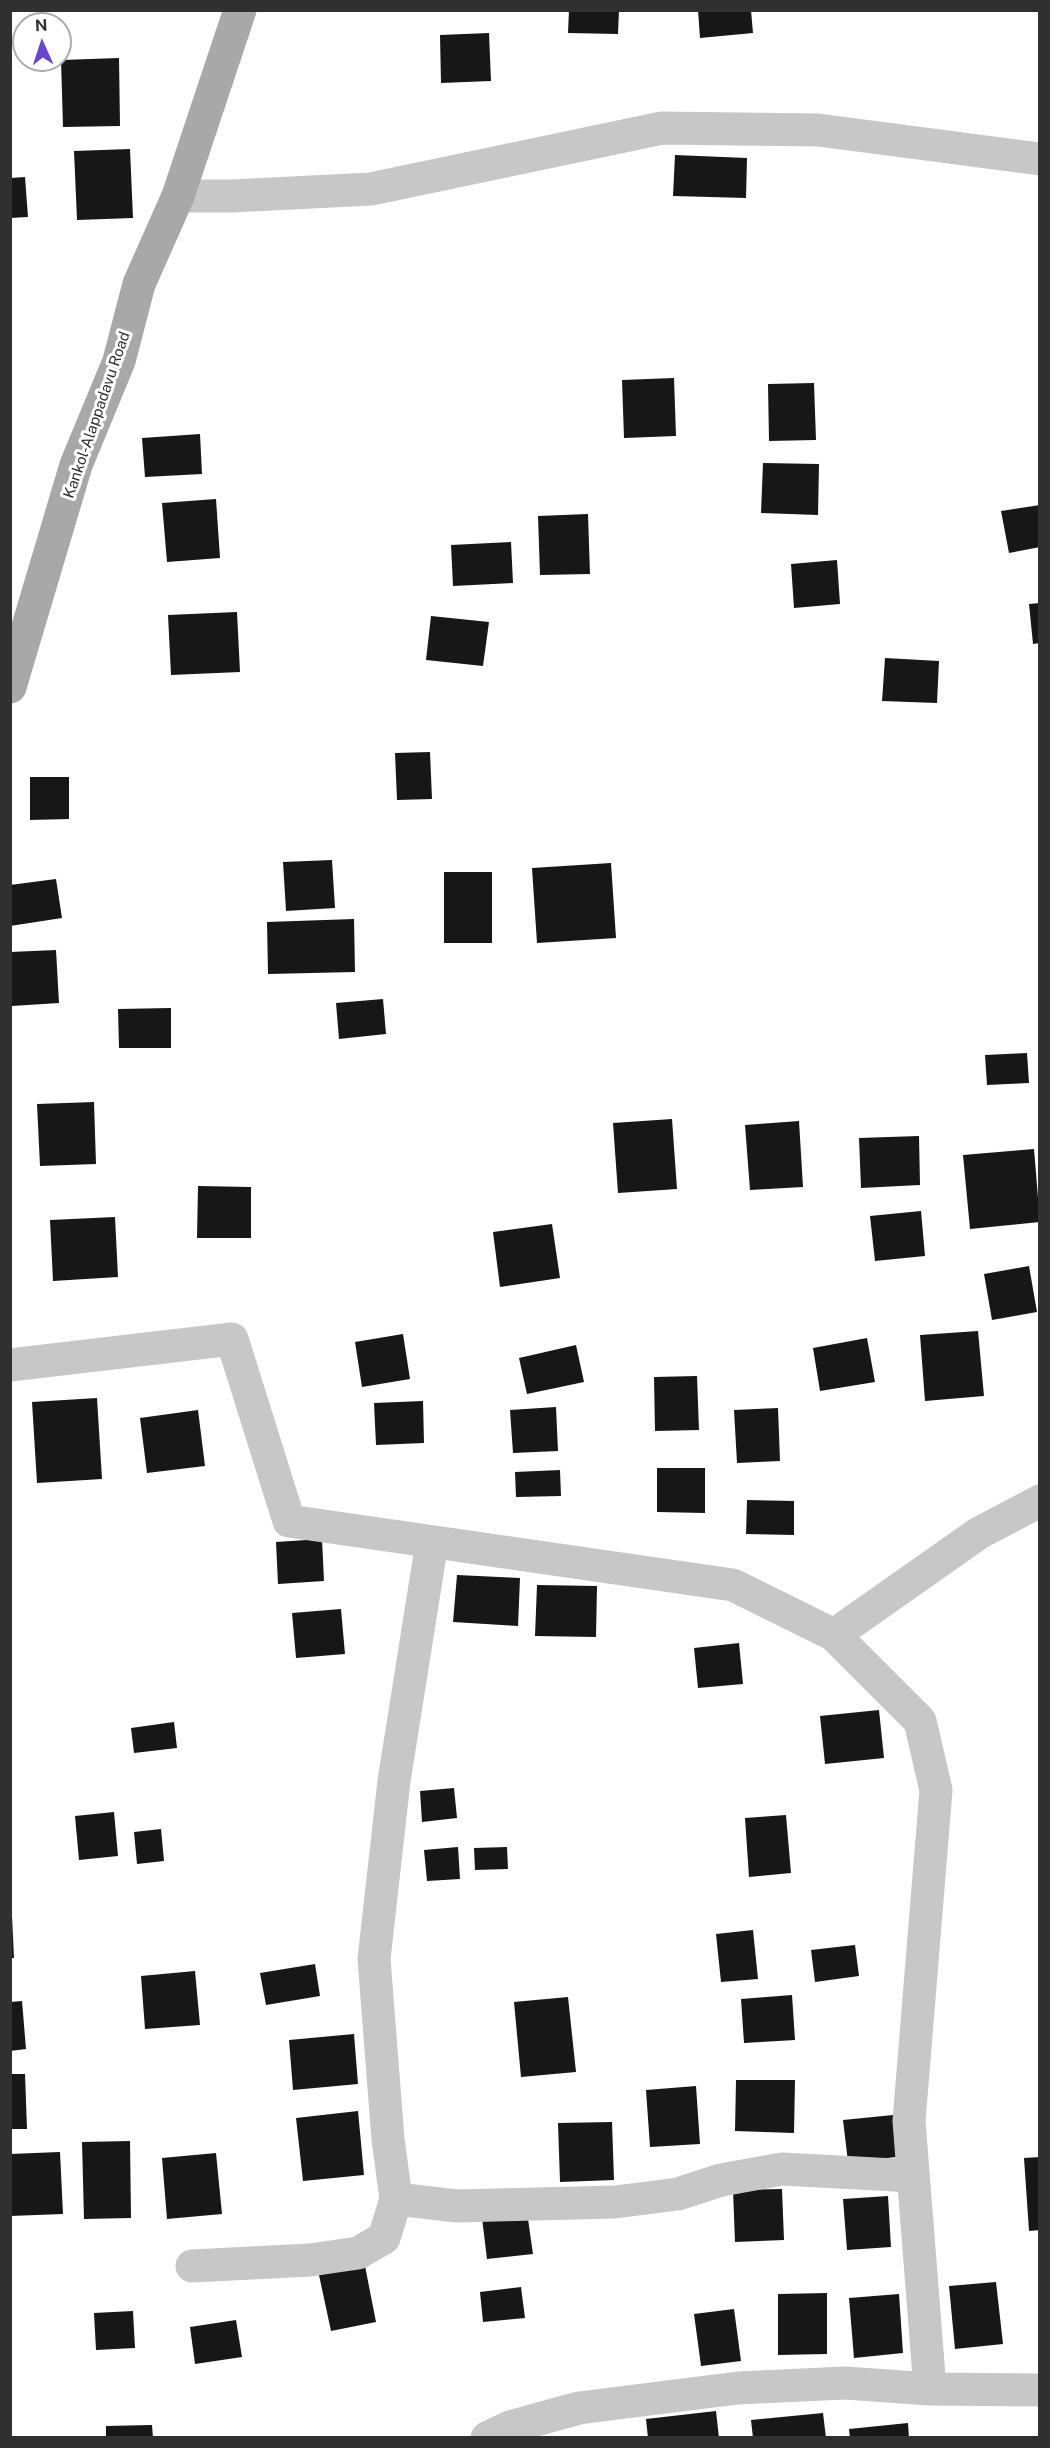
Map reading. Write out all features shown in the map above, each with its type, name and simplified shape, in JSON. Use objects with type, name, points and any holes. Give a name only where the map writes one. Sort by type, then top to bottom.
[{"type":"main road","name":"Kankol-Alappadavu Road","points":[[10,687],[76,465],[119,361],[139,285],[178,196],[220,77],[240,10]]},
{"type":"street","points":[[178,196],[232,196],[370,189],[662,128],[818,130],[1040,159]]},
{"type":"street","points":[[10,1365],[232,1339],[289,1521],[734,1585],[834,1635],[920,1721],[936,1790],[909,2121],[930,2389]]},
{"type":"street","points":[[834,1635],[979,1533],[1040,1501]]},
{"type":"street","points":[[192,2266],[310,2260],[358,2253],[384,2238],[396,2199],[388,2139],[374,1959],[394,1781],[432,1542]]},
{"type":"street","points":[[396,2199],[457,2206],[615,2202],[678,2194],[721,2180],[782,2169],[913,2176]]},
{"type":"street","points":[[487,2438],[510,2427],[579,2408],[727,2389],[845,2383],[930,2389],[1040,2390]]},
{"type":"building","points":[[569,10],[619,10],[618,34],[568,33]]},
{"type":"building","points":[[698,10],[751,10],[753,33],[700,38]]},
{"type":"building","points":[[489,33],[491,81],[441,83],[440,35]]},
{"type":"building","points":[[119,58],[120,126],[63,127],[61,72],[72,72],[72,60]]},
{"type":"building","points":[[130,149],[133,218],[77,220],[74,151]]},
{"type":"building","points":[[675,155],[747,158],[746,198],[673,196]]},
{"type":"building","points":[[25,177],[28,217],[10,218],[10,178]]},
{"type":"building","points":[[674,378],[676,436],[624,438],[622,380]]},
{"type":"building","points":[[814,383],[816,440],[769,441],[768,384]]},
{"type":"building","points":[[200,434],[202,474],[145,477],[142,438]]},
{"type":"building","points":[[763,463],[819,464],[818,515],[761,513]]},
{"type":"building","points":[[216,499],[220,558],[167,562],[162,503]]},
{"type":"building","points":[[1040,505],[1040,547],[1009,553],[1001,511]]},
{"type":"building","points":[[588,514],[590,574],[540,575],[538,516]]},
{"type":"building","points":[[511,542],[513,583],[453,586],[451,545]]},
{"type":"building","points":[[837,560],[840,604],[794,608],[791,564]]},
{"type":"building","points":[[1040,603],[1040,643],[1033,644],[1029,604]]},
{"type":"building","points":[[237,612],[240,672],[171,675],[168,615]]},
{"type":"building","points":[[431,616],[489,622],[483,666],[426,660]]},
{"type":"building","points":[[885,658],[939,661],[937,703],[882,701]]},
{"type":"building","points":[[430,752],[432,799],[397,800],[395,753]]},
{"type":"building","points":[[30,777],[69,777],[69,819],[30,820]]},
{"type":"building","points":[[332,860],[335,908],[286,911],[283,862]]},
{"type":"building","points":[[611,863],[616,938],[537,943],[532,868]]},
{"type":"building","points":[[444,872],[492,872],[492,943],[444,943]]},
{"type":"building","points":[[56,879],[62,918],[10,926],[10,885]]},
{"type":"building","points":[[354,919],[355,972],[268,974],[267,922]]},
{"type":"building","points":[[56,950],[59,1003],[12,1006],[10,952]]},
{"type":"building","points":[[383,999],[386,1034],[339,1039],[336,1003]]},
{"type":"building","points":[[171,1008],[171,1048],[119,1048],[118,1009]]},
{"type":"building","points":[[1027,1053],[1029,1083],[987,1085],[985,1055]]},
{"type":"building","points":[[94,1102],[96,1164],[40,1166],[37,1104]]},
{"type":"building","points":[[672,1119],[677,1189],[618,1193],[613,1123]]},
{"type":"building","points":[[799,1121],[803,1187],[750,1190],[745,1125]]},
{"type":"building","points":[[919,1136],[920,1185],[861,1188],[859,1138]]},
{"type":"building","points":[[1034,1149],[1040,1222],[970,1229],[963,1155]]},
{"type":"building","points":[[198,1186],[251,1187],[251,1238],[197,1238]]},
{"type":"building","points":[[921,1211],[925,1256],[875,1261],[870,1216]]},
{"type":"building","points":[[115,1217],[118,1277],[53,1281],[50,1220]]},
{"type":"building","points":[[552,1224],[560,1278],[500,1287],[493,1232]]},
{"type":"building","points":[[1029,1266],[1037,1312],[992,1320],[984,1274]]},
{"type":"building","points":[[978,1331],[984,1396],[925,1401],[920,1335]]},
{"type":"building","points":[[403,1334],[410,1379],[362,1387],[355,1342]]},
{"type":"building","points":[[867,1338],[875,1382],[820,1391],[813,1348]]},
{"type":"building","points":[[576,1345],[584,1382],[527,1394],[519,1358]]},
{"type":"building","points":[[697,1376],[699,1430],[655,1431],[654,1377]]},
{"type":"building","points":[[97,1398],[102,1479],[37,1483],[32,1402]]},
{"type":"building","points":[[423,1401],[424,1443],[376,1445],[374,1403]]},
{"type":"building","points":[[556,1407],[558,1451],[513,1453],[510,1410]]},
{"type":"building","points":[[778,1408],[780,1461],[737,1463],[734,1410]]},
{"type":"building","points":[[198,1410],[205,1466],[147,1473],[140,1418]]},
{"type":"building","points":[[657,1468],[705,1468],[705,1513],[657,1512]]},
{"type":"building","points":[[560,1470],[561,1496],[516,1497],[515,1472]]},
{"type":"building","points":[[747,1500],[794,1501],[794,1535],[746,1534]]},
{"type":"building","points":[[322,1539],[324,1581],[278,1584],[276,1542]]},
{"type":"building","points":[[457,1575],[520,1578],[518,1626],[453,1622]]},
{"type":"building","points":[[537,1585],[597,1586],[596,1637],[535,1636]]},
{"type":"building","points":[[341,1609],[345,1654],[296,1658],[292,1613]]},
{"type":"building","points":[[739,1643],[743,1684],[698,1688],[694,1648]]},
{"type":"building","points":[[879,1710],[884,1758],[825,1764],[820,1716]]},
{"type":"building","points":[[174,1722],[177,1748],[134,1753],[131,1728]]},
{"type":"building","points":[[454,1788],[457,1818],[422,1822],[420,1791]]},
{"type":"building","points":[[114,1812],[118,1856],[79,1860],[75,1816]]},
{"type":"building","points":[[786,1815],[791,1873],[749,1877],[745,1818]]},
{"type":"building","points":[[161,1829],[164,1861],[137,1864],[134,1832]]},
{"type":"building","points":[[458,1847],[460,1879],[427,1881],[424,1850]]},
{"type":"building","points":[[507,1847],[508,1869],[475,1870],[474,1848]]},
{"type":"building","points":[[10,1916],[12,1916],[14,1958],[10,1958]]},
{"type":"building","points":[[753,1930],[758,1979],[721,1982],[716,1934]]},
{"type":"building","points":[[855,1945],[859,1976],[815,1982],[811,1950]]},
{"type":"building","points":[[315,1964],[320,1996],[266,2005],[260,1973]]},
{"type":"building","points":[[195,1971],[200,2025],[145,2029],[141,1976]]},
{"type":"building","points":[[792,1995],[795,2040],[744,2043],[741,1999]]},
{"type":"building","points":[[568,1997],[576,2072],[521,2077],[514,2002]]},
{"type":"building","points":[[22,2001],[26,2049],[10,2051],[10,2002]]},
{"type":"building","points":[[354,2034],[358,2084],[293,2090],[289,2040]]},
{"type":"building","points":[[10,2074],[25,2074],[27,2129],[10,2129]]},
{"type":"building","points":[[736,2080],[795,2080],[794,2133],[735,2131]]},
{"type":"building","points":[[696,2086],[700,2144],[650,2147],[646,2090]]},
{"type":"building","points":[[358,2111],[364,2175],[303,2181],[296,2118]]},
{"type":"building","points":[[893,2115],[897,2157],[848,2162],[843,2120]]},
{"type":"building","points":[[612,2122],[614,2180],[560,2182],[558,2123]]},
{"type":"building","points":[[130,2141],[131,2218],[84,2219],[82,2142]]},
{"type":"building","points":[[60,2152],[63,2214],[10,2216],[10,2154]]},
{"type":"building","points":[[216,2153],[222,2214],[167,2219],[162,2158]]},
{"type":"building","points":[[1040,2157],[1040,2230],[1029,2231],[1024,2158]]},
{"type":"building","points":[[782,2189],[784,2240],[735,2242],[733,2190]]},
{"type":"building","points":[[888,2196],[891,2247],[847,2250],[843,2199]]},
{"type":"building","points":[[527,2212],[533,2254],[487,2259],[482,2218]]},
{"type":"building","points":[[365,2266],[376,2322],[331,2331],[319,2275]]},
{"type":"building","points":[[996,2282],[1003,2344],[955,2349],[949,2286]]},
{"type":"building","points":[[521,2287],[525,2318],[483,2322],[480,2292]]},
{"type":"building","points":[[827,2293],[827,2354],[778,2355],[778,2294]]},
{"type":"building","points":[[899,2294],[903,2353],[854,2358],[849,2298]]},
{"type":"building","points":[[734,2309],[741,2361],[701,2366],[694,2314]]},
{"type":"building","points":[[133,2311],[135,2348],[96,2350],[94,2313]]},
{"type":"building","points":[[236,2320],[242,2357],[195,2364],[190,2327]]},
{"type":"building","points":[[716,2411],[719,2438],[648,2438],[646,2419]]},
{"type":"building","points":[[823,2413],[826,2438],[753,2438],[751,2420]]},
{"type":"building","points":[[908,2423],[909,2438],[850,2438],[849,2429]]},
{"type":"building","points":[[152,2425],[153,2438],[106,2438],[106,2426]]}]
